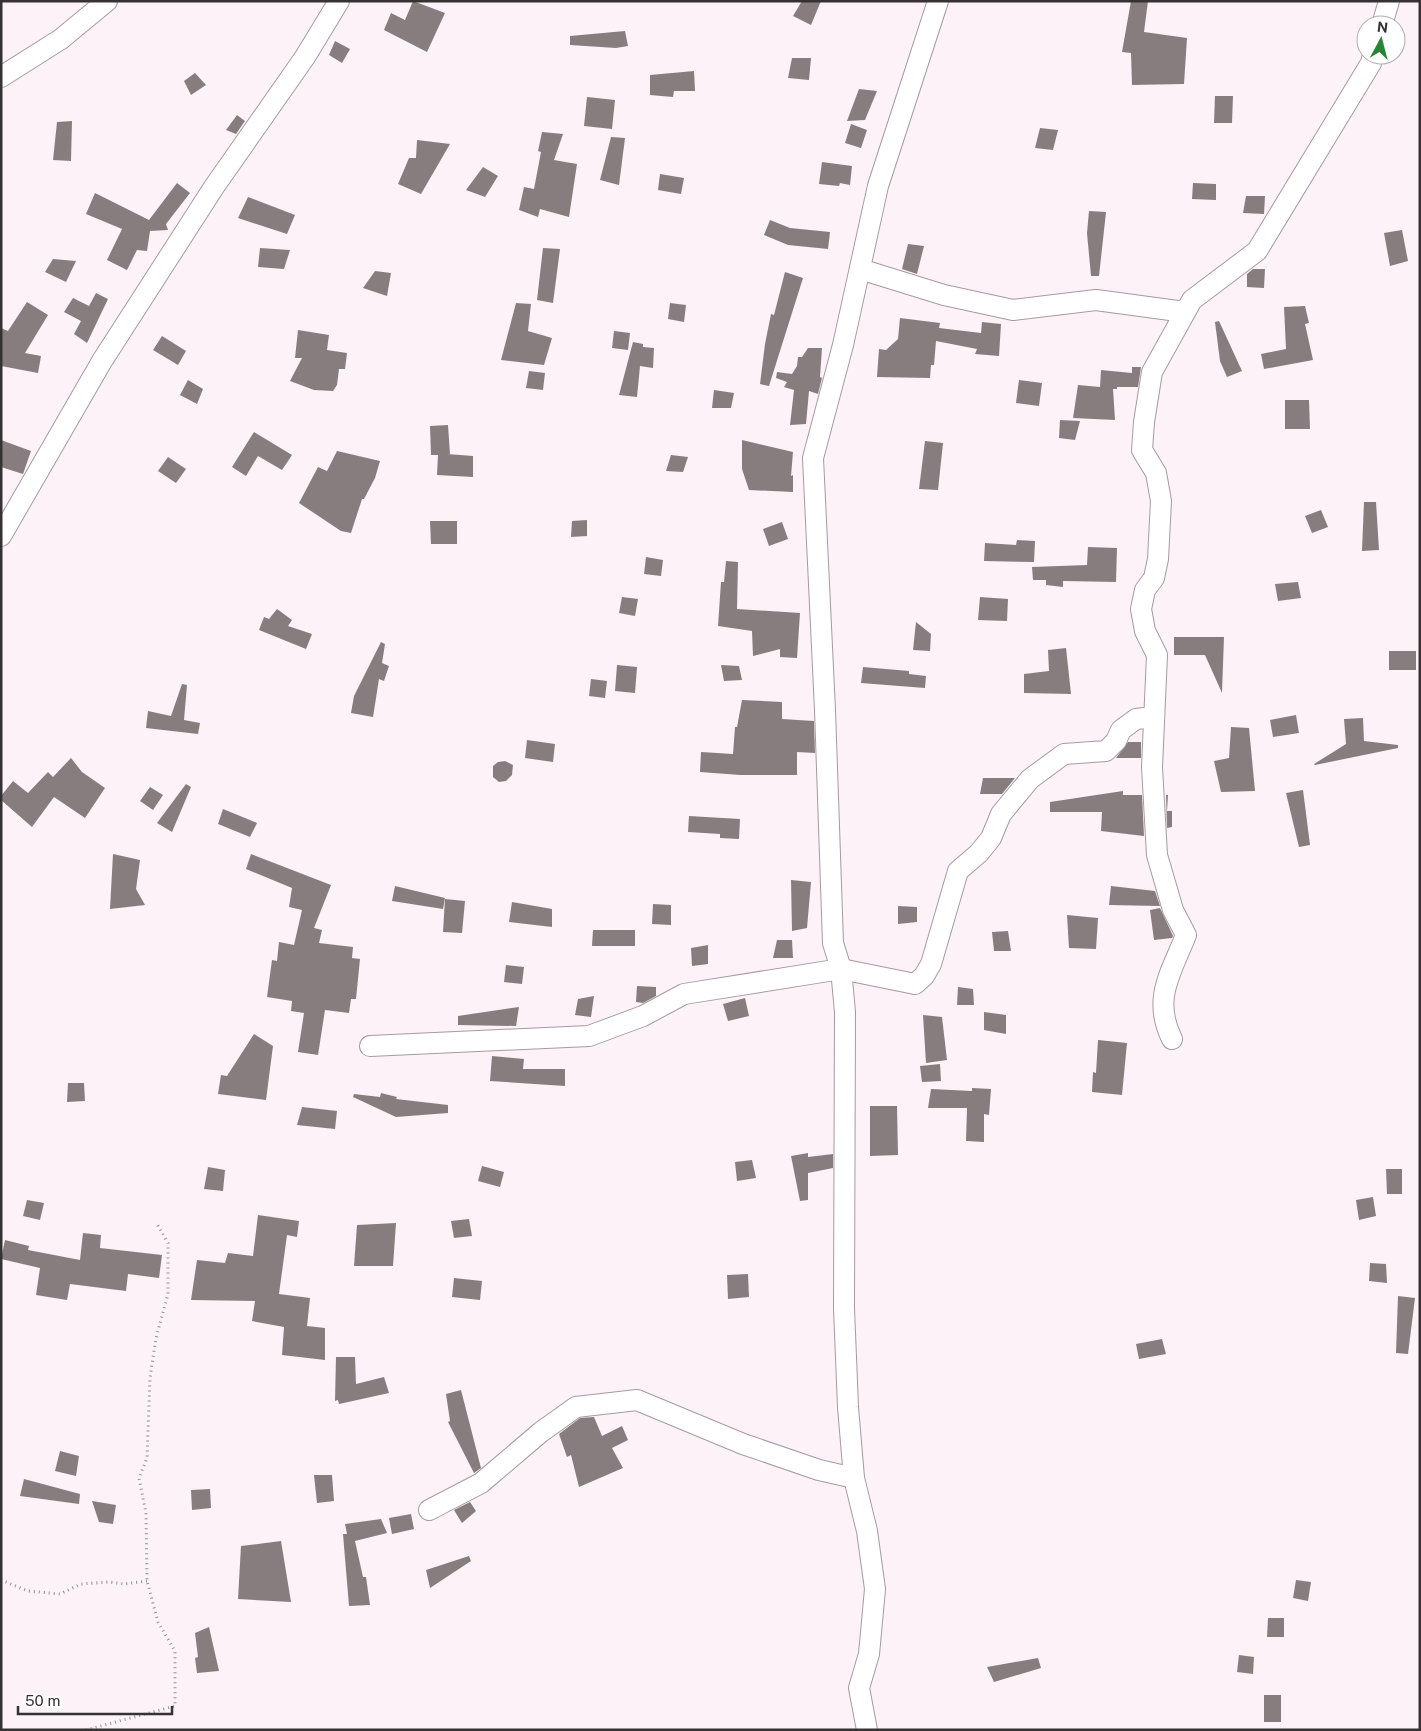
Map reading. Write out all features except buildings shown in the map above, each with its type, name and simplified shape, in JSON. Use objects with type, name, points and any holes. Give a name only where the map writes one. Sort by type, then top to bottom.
[{"type":"street","points":[[1,77],[60,39],[107,1]]},
{"type":"street","points":[[1,536],[102,361],[214,187],[306,57],[340,1]]},
{"type":"street","points":[[867,1730],[859,1688],[869,1654],[875,1589],[867,1531],[854,1478],[848,1407],[844,1308],[845,1012],[841,969],[833,943],[830,897],[825,710],[813,458],[843,345],[878,186],[938,1]]},
{"type":"street","points":[[1385,15],[1390,1]]},
{"type":"street","points":[[1172,1039],[1164,1024],[1162,1006],[1166,986],[1186,935],[1173,910],[1157,856],[1152,767],[1157,655],[1145,631],[1141,609],[1145,590],[1154,578],[1158,559],[1161,502],[1156,473],[1142,450],[1144,422],[1152,372],[1192,300],[1257,251],[1346,105],[1368,65]]},
{"type":"street","points":[[860,269],[944,295],[1013,310],[1096,300],[1185,312]]},
{"type":"street","points":[[370,1046],[589,1036],[643,1016],[684,994],[841,969],[915,984],[924,976],[932,964],[958,871],[979,853],[991,838],[1001,814],[1030,779],[1064,754],[1106,751],[1116,742],[1121,730],[1136,719],[1153,716]]},
{"type":"street","points":[[429,1510],[481,1483],[541,1432],[576,1407],[637,1400],[743,1444],[819,1470],[854,1478]]},
{"type":"path","points":[[86,1730],[175,1706],[175,1651],[158,1622],[146,1581],[146,1513],[139,1478],[146,1458],[151,1370],[156,1338],[168,1294],[168,1243],[157,1224]]},
{"type":"path","points":[[1,1580],[28,1591],[60,1594],[80,1584],[109,1582],[124,1584],[146,1581]]}]
